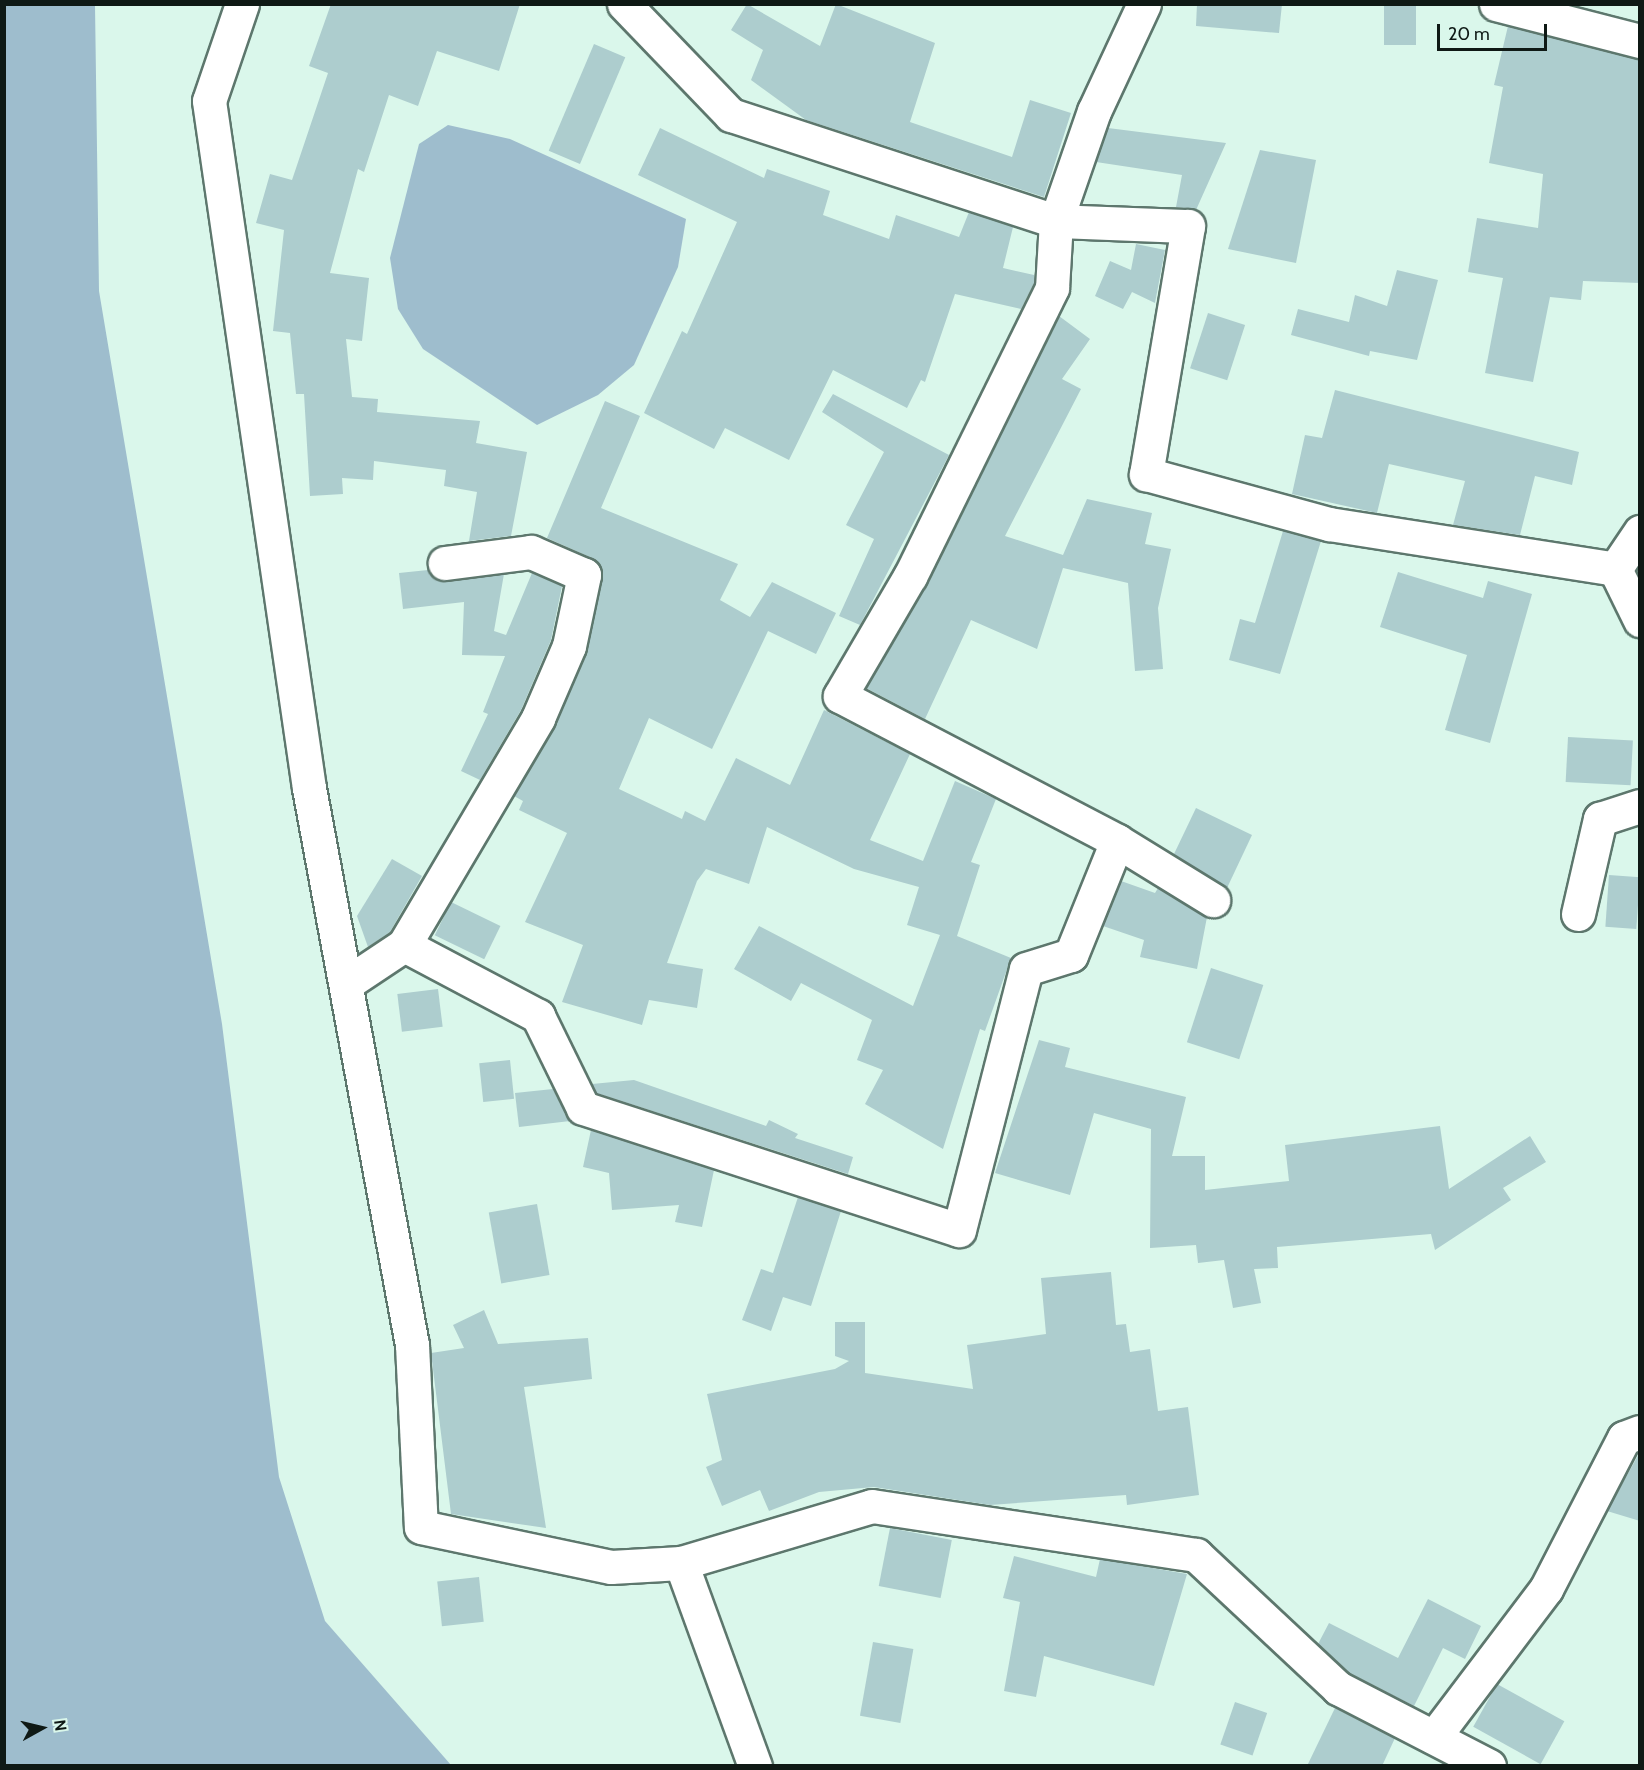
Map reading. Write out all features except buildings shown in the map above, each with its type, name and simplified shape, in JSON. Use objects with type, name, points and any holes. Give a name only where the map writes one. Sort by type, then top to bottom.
[{"type":"street","points":[[242,4],[209,101],[309,788],[347,983],[412,1345],[421,1527],[611,1567],[681,1563],[872,1506],[1196,1556],[1338,1688],[1489,1766]]},
{"type":"street","points":[[624,4],[731,115],[1056,221],[1188,226],[1146,474],[1329,524],[1615,569]]},
{"type":"street","points":[[1144,4],[1094,111],[1056,221],[1052,288],[910,576],[840,696],[1117,841],[1213,900]]},
{"type":"street","points":[[1496,4],[1640,41]]},
{"type":"street","points":[[1615,569],[1640,532]]},
{"type":"street","points":[[347,983],[404,945],[538,718],[569,646],[584,575],[531,552],[445,563]]},
{"type":"street","points":[[1615,569],[1640,620]]},
{"type":"street","points":[[1578,914],[1600,819],[1640,806]]},
{"type":"street","points":[[404,945],[538,1016],[583,1108],[959,1230],[1026,969],[1071,955],[1117,841]]},
{"type":"street","points":[[1434,1737],[1546,1589],[1624,1438],[1640,1432]]},
{"type":"street","points":[[681,1563],[755,1766]]},
{"type":"water","points":[[5,4],[95,5],[99,291],[222,1024],[279,1477],[325,1621],[451,1765],[5,1765]]},
{"type":"water","points":[[448,125],[510,139],[686,219],[678,267],[634,365],[598,395],[537,425],[423,349],[398,309],[390,258],[419,144]]}]
